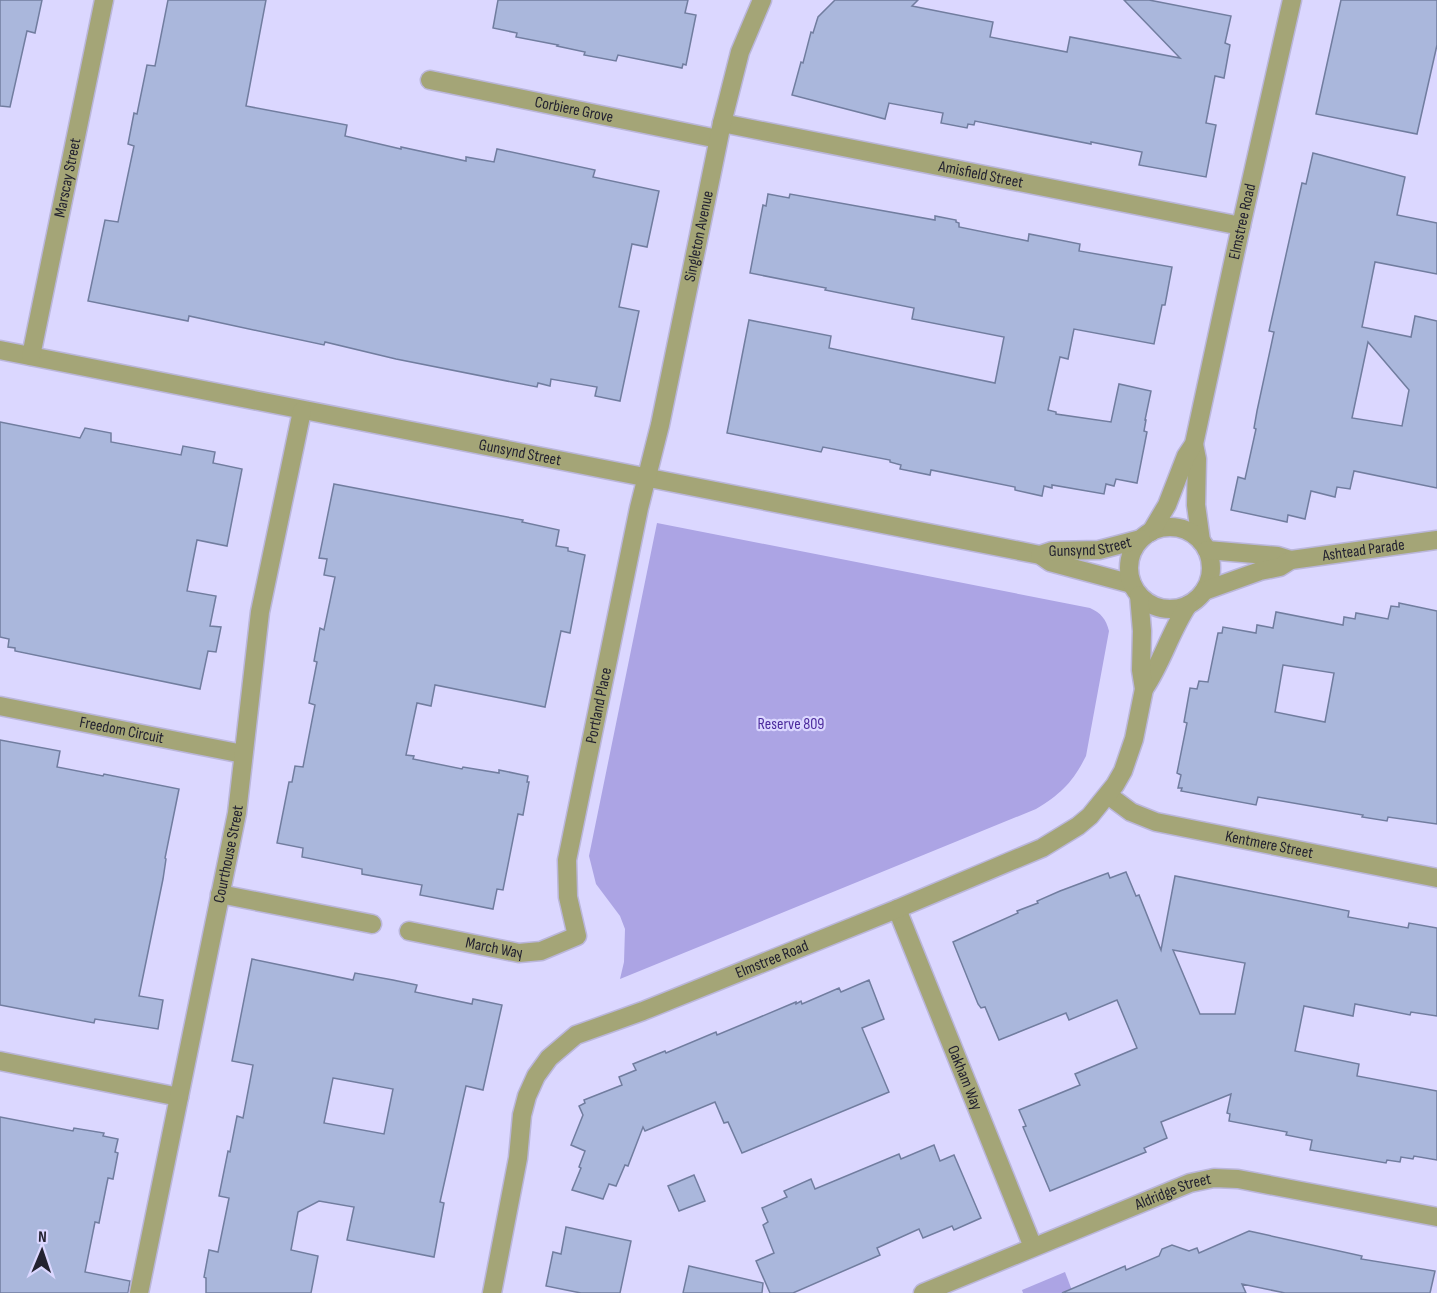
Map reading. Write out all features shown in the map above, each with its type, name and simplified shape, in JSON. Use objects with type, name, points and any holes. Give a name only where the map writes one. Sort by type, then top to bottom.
[{"type":"street","name":"Marscay Street","points":[[31,356],[104,0]]},
{"type":"street","name":"Singleton Avenue","points":[[647,477],[660,425],[720,131],[740,52],[762,0]]},
{"type":"street","name":"Elmstree Road","points":[[1146,536],[1167,505],[1186,456],[1194,444],[1240,226],[1292,0]]},
{"type":"street","name":"Corbiere Grove","points":[[430,80],[720,131]]},
{"type":"street","name":"Amisfield Street","points":[[720,131],[1240,226]]},
{"type":"street","name":"Gunsynd Street","points":[[0,350],[1040,555],[1050,562],[1135,589]]},
{"type":"street","name":"Courthouse Street","points":[[139,1293],[237,813],[266,577],[302,411]]},
{"type":"street","name":"Elmstree Road","points":[[1194,444],[1197,459],[1196,505],[1204,545]]},
{"type":"street","name":"Portland Place","points":[[577,936],[568,897],[567,860],[636,518],[647,477]]},
{"type":"street","points":[[1172,528],[1182,529],[1204,545],[1211,571],[1209,581],[1204,591],[1188,605],[1178,608],[1156,607],[1135,589],[1129,572],[1130,560],[1134,549],[1146,536],[1172,528]]},
{"type":"street","name":"Gunsynd Street","points":[[1040,555],[1052,551],[1100,550],[1146,536]]},
{"type":"street","name":"Ashtead Parade","points":[[1204,591],[1260,571],[1280,567],[1291,560],[1437,540]]},
{"type":"street","name":"Ashtead Parade","points":[[1204,545],[1291,560]]},
{"type":"street","name":"Elmstree Road","points":[[1135,589],[1142,632],[1141,670],[1144,689]]},
{"type":"street","name":"Elmstree Road","points":[[492,1293],[518,1158],[522,1115],[527,1096],[536,1076],[561,1046],[591,1028],[643,1011],[1042,848],[1078,826],[1108,795],[1123,771],[1129,755],[1144,689],[1155,673],[1174,626],[1188,605]]},
{"type":"street","name":"Freedom Circuit","points":[[0,706],[243,754]]},
{"type":"street","name":"Kentmere Street","points":[[1108,795],[1131,812],[1156,822],[1437,878]]},
{"type":"street","points":[[220,894],[372,924]]},
{"type":"street","name":"Oakham Way","points":[[897,909],[1033,1247]]},
{"type":"street","name":"March Way","points":[[409,932],[519,953],[541,951],[577,936]]},
{"type":"street","points":[[0,1061],[179,1097]]},
{"type":"street","name":"Aldridge Street","points":[[923,1293],[1190,1183],[1214,1178],[1238,1179],[1437,1217]]},
{"type":"green space","name":"Reserve 809","points":[[657,523],[1094,610],[1100,614],[1109,631],[1086,756],[1081,765],[1066,787],[1036,809],[620,979],[624,962],[625,929],[620,916],[596,884],[589,856]]},
{"type":"green space","points":[[1065,1272],[1073,1293],[1023,1293],[1022,1290]]},
{"type":"building","points":[[0,0],[42,0],[35,33],[27,31],[10,107],[0,106]]},
{"type":"building","points":[[168,0],[266,0],[246,106],[347,125],[345,136],[401,149],[401,147],[466,161],[466,157],[494,162],[497,149],[595,170],[593,177],[659,191],[647,247],[632,244],[619,307],[639,311],[620,401],[595,396],[597,387],[551,379],[550,386],[538,383],[537,387],[396,359],[325,342],[324,345],[189,316],[188,321],[88,301],[105,220],[118,222],[134,146],[128,144],[134,113],[137,114],[147,65],[155,66]]},
{"type":"building","points":[[498,0],[688,0],[685,13],[696,15],[686,65],[683,64],[682,68],[618,55],[616,61],[584,55],[585,52],[558,45],[516,37],[517,33],[493,28]]},
{"type":"building","points":[[835,0],[918,0],[912,6],[993,22],[990,37],[1067,52],[1070,37],[1180,58],[1124,0],[1149,0],[1231,16],[1225,43],[1230,45],[1224,78],[1215,76],[1206,123],[1216,125],[1206,177],[1139,165],[1142,152],[975,121],[974,125],[968,124],[967,128],[941,123],[943,113],[889,103],[885,119],[792,95],[811,32],[813,33],[818,17]]},
{"type":"building","points":[[1341,0],[1437,0],[1437,45],[1417,134],[1316,114]]},
{"type":"building","points":[[1313,153],[1405,177],[1397,215],[1437,223],[1437,274],[1375,262],[1362,327],[1411,337],[1415,316],[1437,321],[1437,488],[1354,471],[1350,489],[1337,487],[1335,497],[1311,491],[1305,519],[1288,515],[1287,522],[1231,510],[1238,477],[1245,479],[1274,332],[1269,331],[1302,183],[1306,184]],"holes":[[[1368,342],[1409,390],[1402,426],[1352,418]]]},
{"type":"building","points":[[768,194],[789,198],[790,194],[935,220],[935,216],[956,220],[959,227],[1028,241],[1029,234],[1080,244],[1079,251],[1172,267],[1165,305],[1162,305],[1154,344],[1074,329],[1068,359],[1060,357],[1048,410],[1056,414],[1111,422],[1119,384],[1151,391],[1145,420],[1144,431],[1147,432],[1137,483],[1116,479],[1114,486],[1106,484],[1104,494],[1052,485],[1052,488],[1044,486],[1042,496],[1015,490],[1015,487],[931,470],[930,475],[900,469],[901,465],[890,462],[890,460],[823,447],[821,452],[727,433],[749,320],[831,336],[829,348],[995,383],[1004,337],[912,319],[914,308],[750,273],[763,205],[766,206]]},
{"type":"building","points":[[0,422],[80,438],[85,428],[111,433],[111,442],[181,455],[183,446],[215,452],[213,463],[242,469],[227,546],[197,540],[187,591],[216,596],[210,626],[221,627],[216,652],[208,651],[200,689],[15,651],[15,648],[8,647],[9,639],[0,637]]},
{"type":"building","points":[[334,484],[523,520],[522,522],[559,530],[556,546],[585,555],[570,633],[561,631],[545,707],[435,685],[431,706],[417,703],[406,755],[414,756],[413,759],[462,769],[463,767],[499,773],[499,770],[528,776],[523,815],[518,814],[503,890],[497,889],[493,909],[420,895],[422,885],[362,874],[362,869],[302,857],[303,848],[277,843],[289,782],[292,782],[295,766],[303,767],[315,705],[309,703],[317,662],[314,661],[320,628],[324,630],[335,577],[324,575],[327,559],[319,558]]},
{"type":"building","points":[[1399,603],[1437,611],[1437,824],[1388,817],[1387,821],[1258,797],[1256,805],[1181,791],[1182,788],[1178,788],[1181,775],[1177,773],[1187,723],[1184,722],[1190,688],[1197,689],[1199,681],[1208,682],[1218,633],[1222,633],[1223,627],[1256,633],[1257,625],[1273,628],[1276,612],[1343,625],[1344,617],[1355,619],[1356,613],[1388,619],[1391,606],[1399,607]],"holes":[[[1283,665],[1334,673],[1325,722],[1275,712]]]},
{"type":"building","points":[[0,740],[60,751],[57,767],[179,789],[139,996],[163,1000],[158,1029],[95,1019],[94,1023],[0,1005]]},
{"type":"building","points":[[1126,872],[1136,896],[1139,895],[1161,950],[1175,876],[1349,911],[1348,917],[1408,928],[1409,923],[1437,928],[1437,1016],[1411,1012],[1410,1015],[1355,1004],[1353,1016],[1304,1006],[1295,1051],[1359,1064],[1357,1076],[1437,1091],[1437,1160],[1414,1156],[1413,1159],[1401,1157],[1400,1162],[1387,1160],[1386,1163],[1310,1150],[1312,1140],[1286,1135],[1287,1132],[1229,1121],[1230,1114],[1227,1113],[1231,1094],[1161,1122],[1167,1138],[1144,1148],[1146,1152],[1050,1191],[1023,1127],[1026,1126],[1019,1110],[1080,1085],[1075,1074],[1137,1048],[1117,1000],[1069,1020],[1066,1013],[999,1040],[985,1007],[981,1008],[978,1004],[953,942],[1060,891],[1108,873],[1110,878]],"holes":[[[1173,950],[1245,963],[1235,1014],[1200,1014]]]},
{"type":"building","points":[[252,959],[353,980],[355,973],[417,985],[415,992],[472,1004],[473,999],[502,1005],[483,1090],[466,1086],[440,1202],[444,1203],[434,1257],[347,1240],[354,1207],[319,1201],[298,1212],[291,1250],[318,1256],[311,1293],[206,1293],[206,1278],[204,1277],[209,1250],[218,1252],[229,1198],[219,1196],[228,1151],[230,1152],[237,1116],[243,1118],[253,1065],[232,1061]],"holes":[[[333,1078],[393,1089],[384,1134],[324,1123]]]},
{"type":"building","points":[[869,980],[884,1019],[862,1028],[889,1092],[742,1153],[728,1122],[724,1123],[715,1102],[645,1131],[643,1127],[628,1166],[625,1165],[616,1186],[609,1184],[603,1199],[572,1190],[585,1151],[571,1145],[583,1115],[579,1106],[585,1103],[584,1100],[622,1085],[619,1077],[636,1070],[633,1064],[716,1032],[717,1035],[796,1002],[796,1004],[801,1001],[802,1004],[839,988],[841,992]]},
{"type":"building","points":[[0,1117],[73,1131],[74,1128],[104,1133],[103,1136],[118,1139],[113,1179],[108,1178],[99,1223],[95,1222],[85,1272],[130,1281],[128,1293],[0,1293]]},
{"type":"building","points":[[934,1145],[940,1161],[954,1155],[981,1218],[954,1230],[952,1226],[923,1238],[919,1229],[877,1248],[880,1255],[793,1293],[770,1293],[756,1261],[774,1253],[763,1225],[768,1222],[762,1208],[787,1197],[784,1191],[811,1179],[815,1189],[899,1154],[901,1159]]},
{"type":"building","points":[[694,1175],[705,1201],[679,1211],[668,1186]]},
{"type":"building","points":[[566,1227],[631,1241],[620,1293],[581,1293],[546,1286],[553,1252],[561,1254]]},
{"type":"building","points":[[1249,1231],[1362,1256],[1361,1259],[1435,1271],[1430,1293],[1285,1293],[1242,1284],[1246,1293],[1062,1293],[1125,1266],[1126,1270],[1159,1256],[1162,1249],[1172,1245],[1189,1251],[1197,1248],[1199,1253]]},
{"type":"building","points":[[689,1266],[763,1283],[762,1293],[683,1293]]}]
